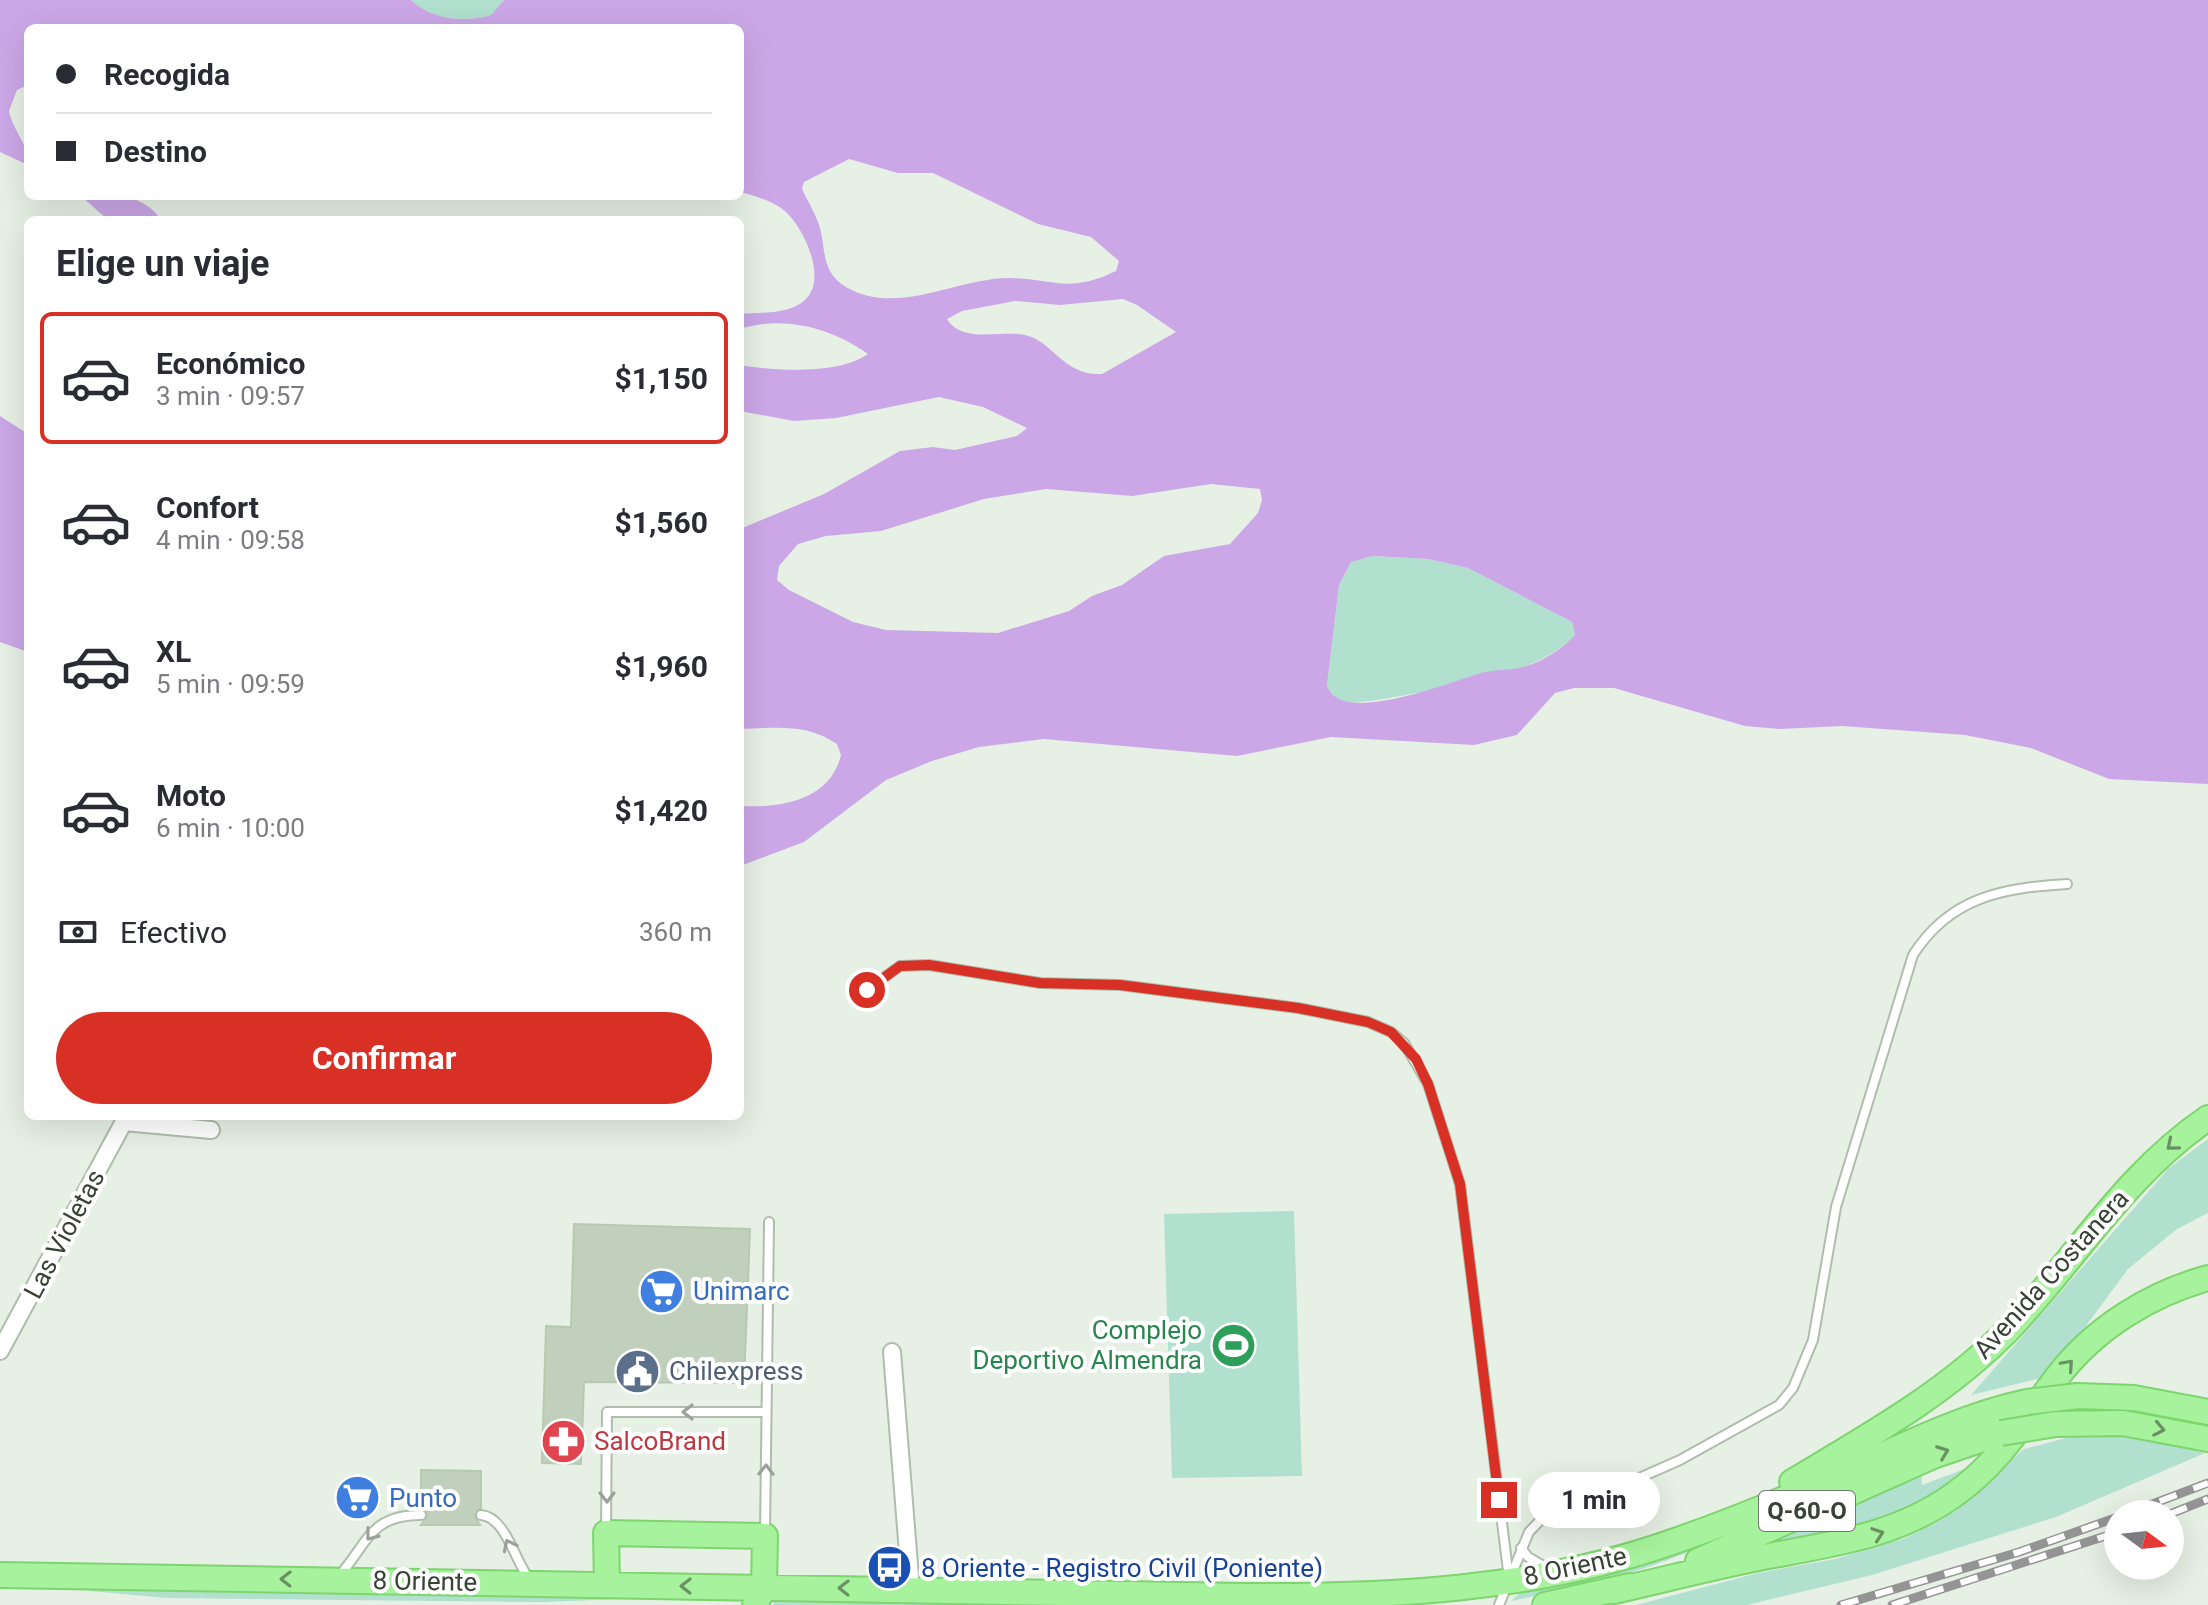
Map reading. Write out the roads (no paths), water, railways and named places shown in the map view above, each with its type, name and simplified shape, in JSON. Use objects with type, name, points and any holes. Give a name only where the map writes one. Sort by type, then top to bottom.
[{"type":"main road","name":"Avenida Costanera","points":[[1725,1522],[1894,1421],[1966,1368],[2024,1312],[2127,1188],[2171,1146],[2208,1118]]},
{"type":"main road","points":[[1614,1591],[1853,1541],[1925,1513],[1967,1485],[2002,1453],[2060,1373],[2092,1340],[2153,1299],[2208,1278]]},
{"type":"main road","name":"8 Oriente","points":[[0,1575],[607,1585],[759,1596],[911,1590],[1294,1596],[1437,1590],[1554,1572],[1643,1552],[1725,1522],[1965,1419],[2027,1402],[2078,1396],[2134,1398],[2208,1412]]},
{"type":"main road","name":"8 Oriente","points":[[1545,1605],[1614,1591],[1695,1562],[1933,1456],[2001,1433],[2056,1424],[2123,1423],[2206,1438]]},
{"type":"main road","points":[[607,1585],[606,1533],[765,1536],[759,1596]]},
{"type":"street","name":"Las Violetas","points":[[0,1351],[125,1120]]},
{"type":"street","points":[[134,1120],[211,1130]]},
{"type":"street","points":[[892,1352],[911,1590]]},
{"type":"lane","points":[[1499,1605],[1529,1532],[1555,1505],[1637,1479],[1680,1460],[1779,1405],[1793,1388],[1813,1340],[1836,1207],[1913,955],[1929,930],[1974,900],[2016,887],[2067,884]]},
{"type":"lane","points":[[867,990],[900,966],[929,965],[1040,983],[1120,985],[1298,1008],[1368,1022],[1391,1032],[1404,1043],[1428,1084],[1460,1184],[1509,1580]]},
{"type":"lane","points":[[765,1536],[769,1222]]},
{"type":"lane","points":[[606,1533],[607,1412],[766,1412]]},
{"type":"lane","points":[[335,1580],[383,1520],[396,1515],[421,1515]]},
{"type":"lane","points":[[481,1515],[490,1516],[499,1525],[533,1584]]},
{"type":"lane","points":[[1521,1548],[1528,1557],[1554,1572]]},
{"type":"railway","points":[[2163,1500],[2208,1483]]},
{"type":"railway","points":[[2184,1508],[2208,1499]]},
{"type":"railway","points":[[1841,1605],[2019,1552],[2104,1522]]},
{"type":"railway","points":[[1892,1605],[2104,1537]]},
{"type":"place","name":"Unimarc","points":[[662,1291]]},
{"type":"place","name":"Complejo Deportivo Almendra","points":[[1233,1345]]},
{"type":"place","name":"Chilexpress","points":[[638,1371]]},
{"type":"place","name":"SalcoBrand","points":[[563,1441]]},
{"type":"place","name":"Punto","points":[[358,1498]]},
{"type":"place","name":"8 Oriente - Registro Civil (Poniente)","points":[[890,1568]]}]
